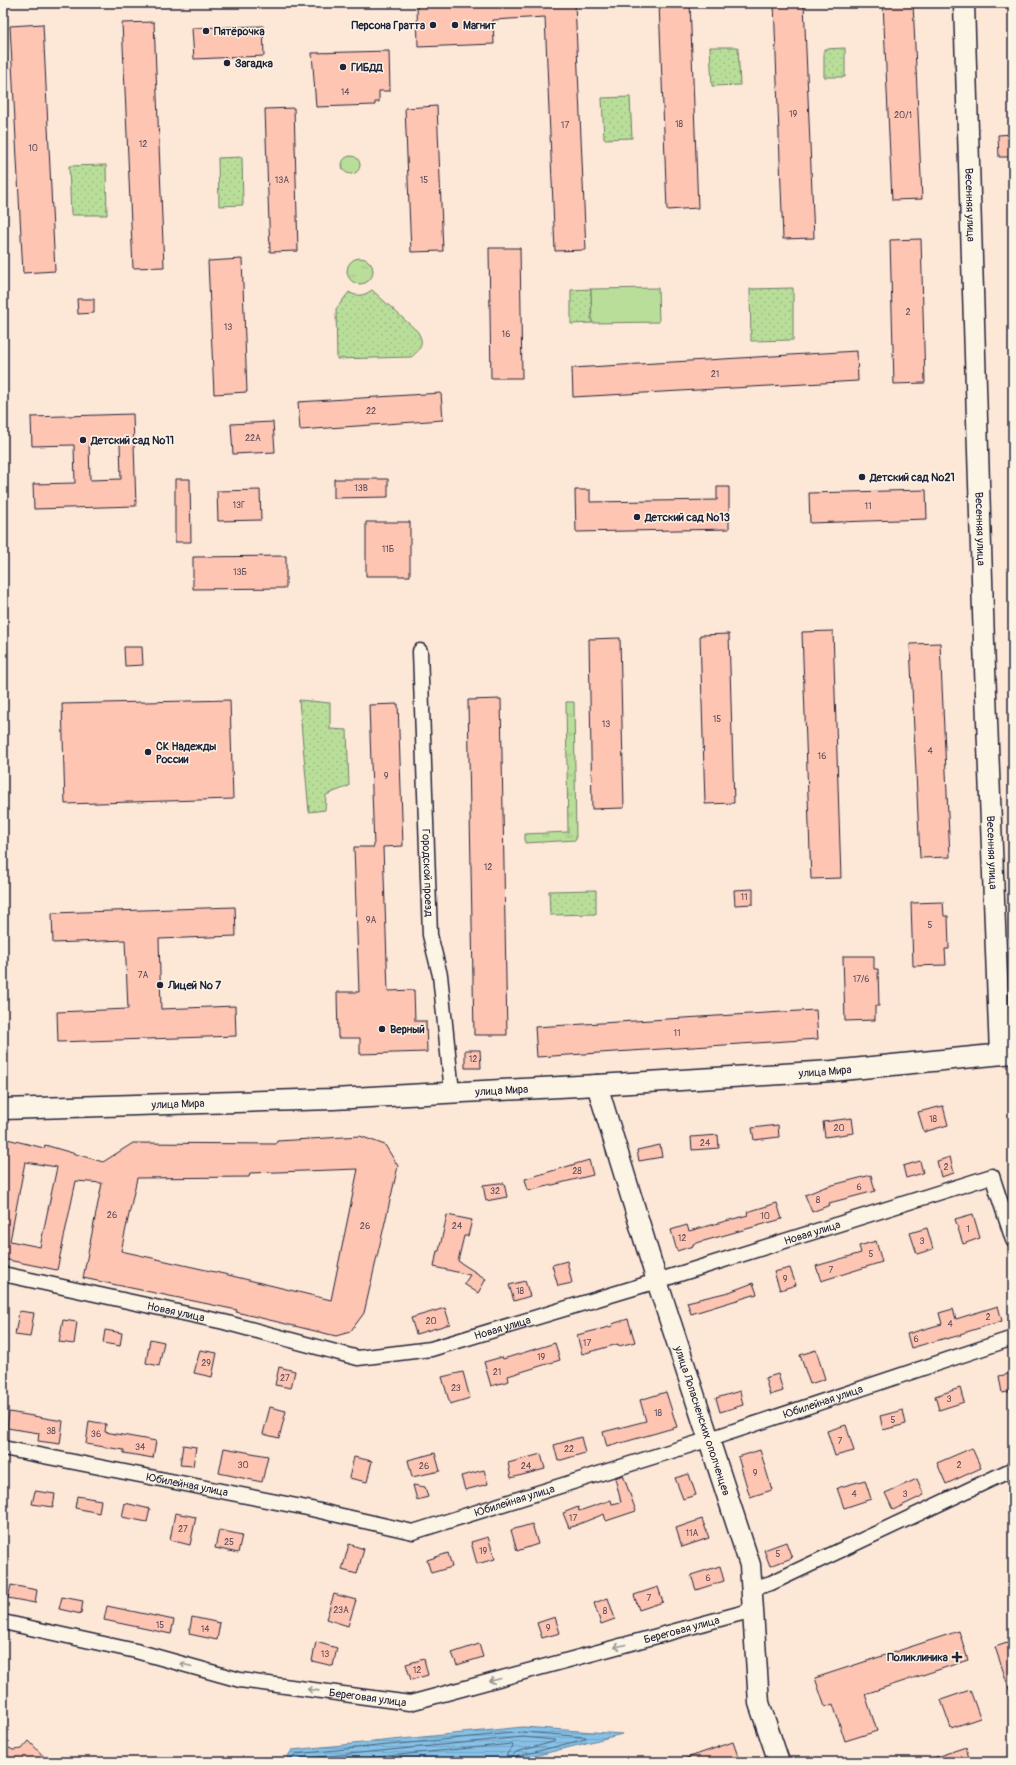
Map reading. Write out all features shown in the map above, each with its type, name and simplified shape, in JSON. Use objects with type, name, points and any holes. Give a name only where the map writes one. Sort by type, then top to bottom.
[{"type":"street","name":"Весенняя улица","points":[[964,3],[984,643],[1007,1053]]},
{"type":"street","name":"Городской проезд","points":[[420,651],[430,935],[440,975],[452,1092]]},
{"type":"street","name":"улица Мира","points":[[3,1109],[334,1099],[597,1085],[832,1071],[1007,1053]]},
{"type":"street","name":"улица Лопасненских ополченцев","points":[[597,1085],[657,1281],[750,1565],[759,1703],[779,1762]]},
{"type":"street","name":"Новая улица","points":[[3,1274],[224,1322],[358,1358],[431,1349],[657,1281],[992,1176],[1013,1240]]},
{"type":"street","name":"Юбилейная улица","points":[[3,1448],[307,1508],[413,1532],[710,1439],[1013,1338]]},
{"type":"street","points":[[752,1589],[771,1583],[1013,1469]]},
{"type":"street","name":"Береговая улица","points":[[3,1622],[136,1652],[240,1680],[410,1703],[753,1610]]},
{"type":"green space","points":[[710,47],[738,47],[740,85],[712,86]]},
{"type":"green space","points":[[845,48],[845,77],[824,77],[824,49]]},
{"type":"green space","points":[[630,97],[632,138],[604,139],[602,98]]},
{"type":"green space","points":[[351,156],[357,159],[360,165],[357,171],[351,174],[345,171],[342,165],[345,159]]},
{"type":"green space","points":[[242,157],[243,205],[219,206],[218,158]]},
{"type":"green space","points":[[106,165],[107,215],[71,215],[69,166]]},
{"type":"green space","points":[[360,258],[369,262],[373,271],[369,280],[360,284],[351,280],[347,271],[351,262]]},
{"type":"green space","points":[[658,288],[659,322],[592,323],[591,289]]},
{"type":"green space","points":[[793,288],[793,340],[751,341],[750,289]]},
{"type":"green space","points":[[591,289],[592,323],[571,324],[571,290]]},
{"type":"green space","points":[[372,290],[417,331],[421,339],[421,346],[411,357],[337,359],[336,309],[349,292],[355,295],[361,295]]},
{"type":"green space","points":[[299,700],[330,703],[330,729],[347,730],[349,786],[326,795],[325,810],[309,812]]},
{"type":"green space","points":[[566,702],[574,702],[576,840],[525,843],[525,834],[568,832]]},
{"type":"green space","points":[[596,890],[596,914],[550,915],[549,891]]},
{"type":"water","points":[[523,1727],[622,1734],[511,1762],[284,1762],[292,1750]]},
{"type":"building","points":[[472,3],[575,3],[586,250],[555,251],[545,17],[493,20],[494,44],[418,47],[417,5]]},
{"type":"building","points":[[659,3],[690,3],[698,208],[667,210]]},
{"type":"building","points":[[774,3],[804,3],[814,238],[783,239]]},
{"type":"building","points":[[883,3],[913,3],[922,199],[892,200]]},
{"type":"building","points":[[154,22],[164,267],[133,268],[122,23]]},
{"type":"building","points":[[43,24],[55,271],[23,273],[10,26]]},
{"type":"building","points":[[263,26],[264,56],[194,59],[192,28]]},
{"type":"building","name":"ГИБДД","points":[[389,51],[390,91],[379,91],[379,102],[375,102],[375,105],[316,107],[312,53]]},
{"type":"building","points":[[437,106],[443,251],[411,252],[405,108]]},
{"type":"building","points":[[294,108],[298,251],[270,252],[265,109]]},
{"type":"building","points":[[1013,134],[1013,157],[999,157],[998,135]]},
{"type":"building","points":[[921,239],[925,383],[894,384],[890,240]]},
{"type":"building","points":[[489,248],[520,248],[522,378],[491,378]]},
{"type":"building","points":[[242,259],[247,392],[214,394],[208,261]]},
{"type":"building","points":[[77,299],[94,299],[94,313],[78,314]]},
{"type":"building","points":[[857,351],[858,381],[573,397],[572,368]]},
{"type":"building","points":[[441,393],[443,420],[300,430],[298,402]]},
{"type":"building","points":[[133,414],[136,506],[34,509],[33,484],[75,483],[74,445],[32,446],[31,417]],"holes":[[[120,442],[121,479],[90,480],[89,443]]]},
{"type":"building","points":[[273,422],[275,452],[233,454],[231,424]]},
{"type":"building","points":[[175,479],[190,479],[191,542],[175,542]]},
{"type":"building","points":[[334,479],[388,479],[388,497],[334,498]]},
{"type":"building","points":[[717,487],[729,487],[729,529],[576,532],[575,490],[590,490],[590,502],[717,500]]},
{"type":"building","points":[[260,490],[261,520],[218,521],[217,491]]},
{"type":"building","points":[[926,490],[927,519],[810,523],[809,493]]},
{"type":"building","points":[[366,522],[410,522],[410,576],[366,576]]},
{"type":"building","points":[[286,556],[286,588],[193,589],[193,557]]},
{"type":"building","points":[[833,631],[841,878],[811,879],[802,632]]},
{"type":"building","points":[[729,634],[734,803],[705,804],[700,635]]},
{"type":"building","points":[[620,638],[624,808],[592,809],[589,639]]},
{"type":"building","points":[[940,643],[950,857],[920,858],[910,644]]},
{"type":"building","points":[[124,647],[142,647],[143,665],[125,666]]},
{"type":"building","points":[[501,699],[507,1035],[474,1035],[468,700]]},
{"type":"building","name":"СК Надежды России","points":[[230,700],[233,799],[65,804],[62,704]]},
{"type":"building","points":[[398,704],[403,846],[383,847],[388,991],[414,990],[415,1021],[426,1021],[427,1052],[360,1054],[360,1038],[338,1038],[337,992],[359,992],[354,847],[374,847],[369,705]]},
{"type":"building","points":[[753,889],[753,904],[735,905],[734,890]]},
{"type":"building","points":[[943,902],[944,916],[948,916],[949,949],[945,949],[946,965],[913,966],[911,903]]},
{"type":"building","points":[[235,907],[236,936],[159,939],[161,1009],[235,1006],[236,1036],[58,1042],[57,1012],[128,1009],[125,940],[53,943],[52,913]]},
{"type":"building","points":[[843,956],[874,956],[874,969],[878,969],[879,1006],[875,1006],[875,1020],[845,1021]]},
{"type":"building","points":[[816,1010],[818,1039],[537,1057],[535,1027]]},
{"type":"building","points":[[465,1050],[480,1050],[481,1068],[465,1068]]},
{"type":"building","points":[[943,1106],[948,1125],[924,1132],[918,1112]]},
{"type":"building","points":[[852,1118],[854,1133],[825,1137],[823,1122]]},
{"type":"building","points":[[778,1125],[779,1137],[754,1140],[752,1128]]},
{"type":"building","points":[[718,1135],[719,1148],[692,1150],[691,1137]]},
{"type":"building","points":[[360,1136],[385,1145],[398,1166],[364,1313],[350,1332],[336,1336],[236,1312],[237,1310],[83,1278],[102,1183],[76,1181],[57,1270],[3,1259],[3,1138],[44,1148],[45,1145],[103,1162],[133,1143],[276,1144],[277,1141]],"holes":[[[25,1162],[57,1167],[40,1247],[10,1241]],[[358,1169],[331,1300],[121,1251],[137,1178],[249,1177],[250,1173]]]},
{"type":"building","points":[[660,1145],[662,1157],[639,1161],[637,1150]]},
{"type":"building","points":[[950,1157],[954,1173],[941,1177],[937,1161]]},
{"type":"building","points":[[589,1160],[593,1175],[528,1191],[525,1179]]},
{"type":"building","points":[[920,1161],[923,1173],[906,1178],[903,1166]]},
{"type":"building","points":[[871,1175],[875,1191],[829,1203],[830,1205],[812,1212],[805,1195],[825,1187]]},
{"type":"building","points":[[504,1183],[507,1197],[486,1201],[483,1185]]},
{"type":"building","points":[[777,1203],[782,1219],[693,1244],[693,1246],[677,1251],[671,1230],[687,1225],[689,1231],[748,1215],[747,1212]]},
{"type":"building","points":[[973,1214],[980,1238],[963,1244],[955,1219]]},
{"type":"building","points":[[447,1215],[472,1220],[468,1236],[464,1236],[458,1261],[486,1279],[478,1293],[464,1284],[470,1275],[434,1267]]},
{"type":"building","points":[[927,1228],[933,1249],[917,1254],[910,1233]]},
{"type":"building","points":[[876,1241],[882,1262],[821,1281],[816,1266],[861,1253],[859,1246]]},
{"type":"building","points":[[567,1261],[572,1283],[558,1286],[552,1265]]},
{"type":"building","points":[[790,1268],[796,1285],[780,1290],[774,1272]]},
{"type":"building","points":[[525,1281],[530,1296],[514,1301],[509,1285]]},
{"type":"building","points":[[753,1283],[757,1294],[691,1314],[687,1302],[729,1292]]},
{"type":"building","points":[[998,1306],[1002,1321],[960,1334],[961,1335],[911,1348],[907,1334],[942,1324],[939,1313],[953,1309],[956,1319]]},
{"type":"building","points":[[445,1308],[450,1324],[416,1334],[411,1318]]},
{"type":"building","points":[[19,1311],[34,1313],[30,1337],[15,1335]]},
{"type":"building","points":[[628,1319],[635,1342],[619,1346],[618,1344],[582,1354],[577,1335],[613,1326],[612,1324]]},
{"type":"building","points":[[63,1320],[77,1322],[74,1344],[59,1342]]},
{"type":"building","points":[[105,1330],[122,1333],[120,1346],[103,1343]]},
{"type":"building","points":[[150,1339],[164,1342],[159,1366],[146,1363]]},
{"type":"building","points":[[555,1343],[560,1360],[508,1376],[509,1381],[491,1386],[484,1362],[502,1357],[503,1359]]},
{"type":"building","points":[[200,1350],[217,1353],[212,1377],[194,1373]]},
{"type":"building","points":[[816,1350],[825,1379],[810,1384],[800,1355]]},
{"type":"building","points":[[279,1367],[295,1371],[291,1388],[275,1385]]},
{"type":"building","points":[[463,1372],[470,1398],[450,1404],[442,1377]]},
{"type":"building","points":[[1013,1373],[1013,1391],[1002,1393],[999,1376]]},
{"type":"building","points":[[778,1374],[783,1391],[770,1395],[765,1378]]},
{"type":"building","points":[[960,1388],[964,1402],[939,1410],[935,1396]]},
{"type":"building","points":[[740,1391],[743,1405],[720,1412],[716,1398]]},
{"type":"building","points":[[666,1392],[677,1427],[607,1447],[603,1432],[646,1421],[640,1400]]},
{"type":"building","points":[[270,1407],[286,1411],[279,1438],[263,1434]]},
{"type":"building","points":[[903,1410],[906,1424],[883,1430],[880,1416]]},
{"type":"building","points":[[9,1412],[63,1421],[60,1444],[38,1441],[39,1433],[7,1428]]},
{"type":"building","points":[[89,1421],[106,1424],[105,1432],[156,1441],[153,1458],[124,1453],[124,1450],[86,1444]]},
{"type":"building","points":[[846,1425],[854,1451],[835,1456],[827,1431]]},
{"type":"building","points":[[581,1437],[585,1453],[558,1461],[554,1445]]},
{"type":"building","points":[[183,1445],[196,1447],[193,1466],[180,1465]]},
{"type":"building","points":[[224,1448],[268,1456],[262,1482],[219,1473]]},
{"type":"building","points":[[972,1448],[981,1468],[946,1484],[937,1463]]},
{"type":"building","points":[[760,1450],[772,1490],[750,1497],[738,1457]]},
{"type":"building","points":[[435,1453],[440,1471],[412,1477],[408,1460]]},
{"type":"building","points":[[541,1454],[545,1469],[511,1478],[508,1463]]},
{"type":"building","points":[[354,1457],[372,1461],[367,1482],[349,1478]]},
{"type":"building","points":[[484,1470],[488,1484],[465,1490],[461,1476]]},
{"type":"building","points":[[689,1474],[696,1495],[683,1499],[675,1478]]},
{"type":"building","points":[[623,1475],[636,1511],[606,1521],[604,1514],[569,1528],[563,1513],[578,1507],[579,1511],[611,1500],[612,1504],[621,1502],[615,1478]]},
{"type":"building","points":[[917,1479],[924,1495],[893,1510],[885,1493]]},
{"type":"building","points":[[865,1480],[871,1499],[844,1508],[837,1488]]},
{"type":"building","points":[[413,1485],[425,1487],[428,1497],[417,1500]]},
{"type":"building","points":[[35,1491],[55,1494],[53,1507],[32,1504]]},
{"type":"building","points":[[77,1496],[101,1500],[99,1513],[75,1508]]},
{"type":"building","points":[[125,1503],[150,1509],[147,1522],[122,1517]]},
{"type":"building","points":[[175,1513],[196,1517],[190,1545],[170,1540]]},
{"type":"building","points":[[702,1519],[709,1538],[682,1547],[676,1528]]},
{"type":"building","points":[[532,1524],[538,1544],[517,1551],[511,1530]]},
{"type":"building","points":[[219,1530],[242,1535],[238,1553],[215,1548]]},
{"type":"building","points":[[488,1537],[495,1559],[477,1564],[471,1542]]},
{"type":"building","points":[[786,1542],[792,1558],[770,1566],[764,1550]]},
{"type":"building","points":[[349,1544],[364,1549],[357,1574],[342,1570]]},
{"type":"building","points":[[448,1553],[452,1567],[431,1573],[427,1560]]},
{"type":"building","points":[[720,1566],[724,1581],[696,1590],[691,1575]]},
{"type":"building","points":[[11,1585],[37,1590],[35,1603],[8,1598]]},
{"type":"building","points":[[658,1587],[663,1602],[639,1610],[634,1595]]},
{"type":"building","points":[[334,1594],[356,1600],[348,1626],[326,1619]]},
{"type":"building","points":[[62,1597],[83,1601],[81,1614],[59,1609]]},
{"type":"building","points":[[608,1598],[615,1619],[601,1624],[594,1603]]},
{"type":"building","points":[[107,1606],[174,1620],[171,1634],[104,1620]]},
{"type":"building","points":[[192,1617],[220,1623],[217,1640],[189,1634]]},
{"type":"building","points":[[555,1617],[560,1633],[542,1638],[537,1623]]},
{"type":"building","points":[[959,1631],[968,1660],[865,1694],[877,1731],[845,1741],[833,1704],[825,1707],[815,1678]]},
{"type":"building","points":[[1013,1641],[1013,1694],[1011,1694],[995,1647]]},
{"type":"building","points":[[316,1642],[337,1648],[333,1666],[312,1661]]},
{"type":"building","points":[[479,1644],[483,1657],[457,1665],[452,1653]]},
{"type":"building","points":[[424,1659],[428,1675],[411,1680],[406,1664]]},
{"type":"building","points":[[970,1690],[980,1718],[951,1728],[941,1700]]},
{"type":"building","points":[[29,1741],[49,1762],[3,1762],[3,1745],[13,1750],[22,1749]]},
{"type":"building","points":[[733,1742],[740,1762],[681,1762],[681,1760]]},
{"type":"building","points":[[966,1747],[970,1762],[928,1762],[927,1760]]},
{"type":"place","name":"Персона Гратта","points":[[433,25]]},
{"type":"place","name":"Магнит","points":[[455,25]]},
{"type":"place","name":"Пятёрочка","points":[[206,31]]},
{"type":"place","name":"Загадка","points":[[227,63]]},
{"type":"place","name":"ГИБДД","points":[[343,67]]},
{"type":"place","name":"Детский сад №11","points":[[83,440]]},
{"type":"place","name":"Детский сад №21","points":[[862,477]]},
{"type":"place","name":"Детский сад №13","points":[[637,517]]},
{"type":"place","name":"СК Надежды России","points":[[148,752]]},
{"type":"place","name":"Лицей № 7","points":[[160,985]]},
{"type":"place","name":"Верный","points":[[382,1029]]},
{"type":"place","name":"Поликлиника","points":[[957,1657]]}]
